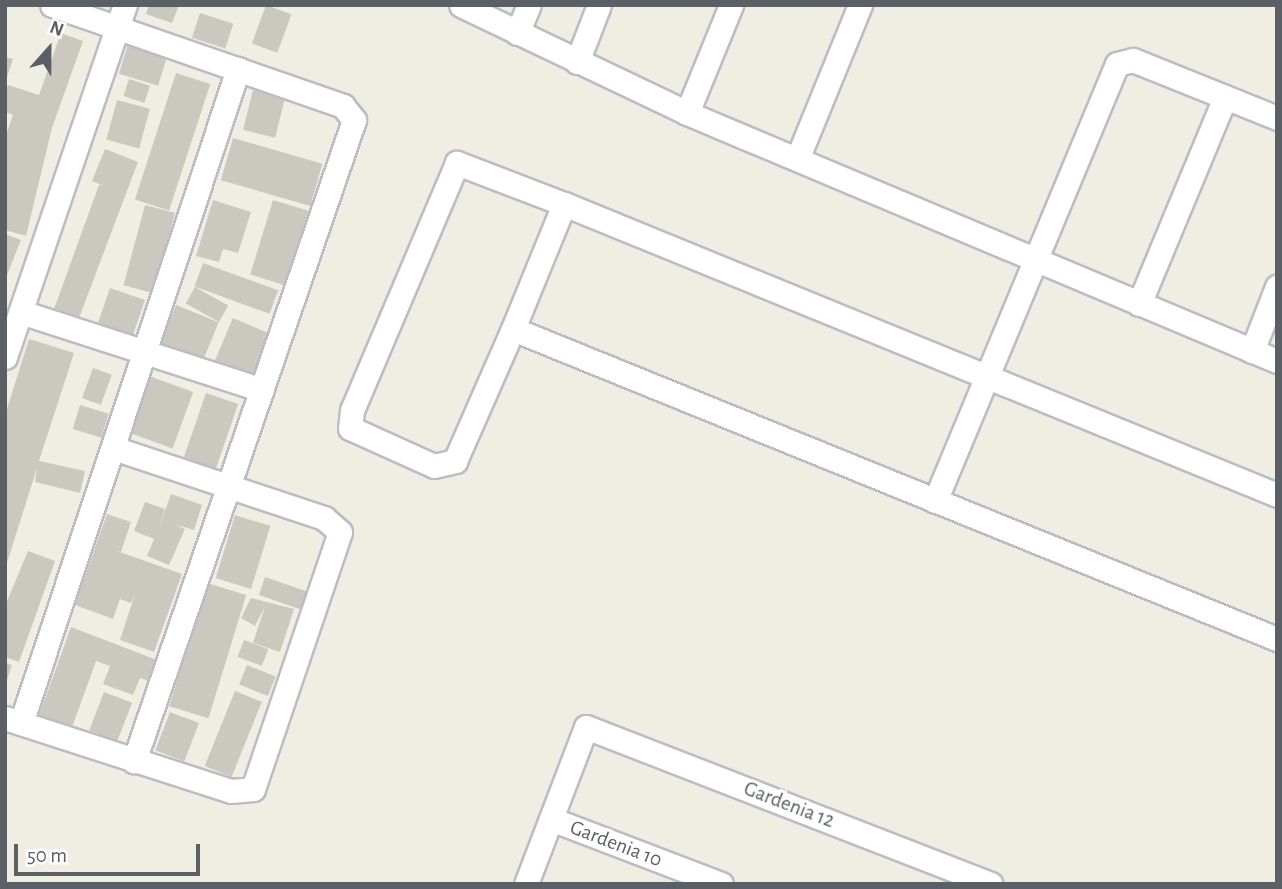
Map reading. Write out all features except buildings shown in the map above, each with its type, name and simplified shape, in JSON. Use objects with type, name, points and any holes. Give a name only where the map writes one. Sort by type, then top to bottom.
[{"type":"street","points":[[52,5],[122,15],[238,69],[343,106],[354,120],[134,761]]},
{"type":"street","points":[[461,5],[687,113],[798,157],[1030,260],[1277,361]]},
{"type":"street","points":[[517,33],[529,5]]},
{"type":"street","points":[[577,62],[599,5]]},
{"type":"street","points":[[687,113],[731,5]]},
{"type":"street","points":[[798,157],[860,5]]},
{"type":"street","points":[[5,357],[122,15]]},
{"type":"street","points":[[935,501],[1030,260],[1117,64],[1133,60],[1277,118]]},
{"type":"street","points":[[113,448],[324,518],[342,540],[253,789],[231,791],[13,720],[113,448],[238,69]]},
{"type":"street","points":[[1139,304],[1225,97]]},
{"type":"street","points":[[565,204],[455,461],[434,466],[350,428],[352,410],[457,163],[565,204],[1277,495]]},
{"type":"street","points":[[1252,351],[1277,287]]},
{"type":"street","points":[[21,312],[262,390]]},
{"type":"street","points":[[513,329],[1277,639]]},
{"type":"street","name":"Gardenia 12","points":[[551,818],[586,727],[991,884]]},
{"type":"street","points":[[526,884],[551,818]]},
{"type":"street","name":"Gardenia 10","points":[[551,818],[721,884]]}]
